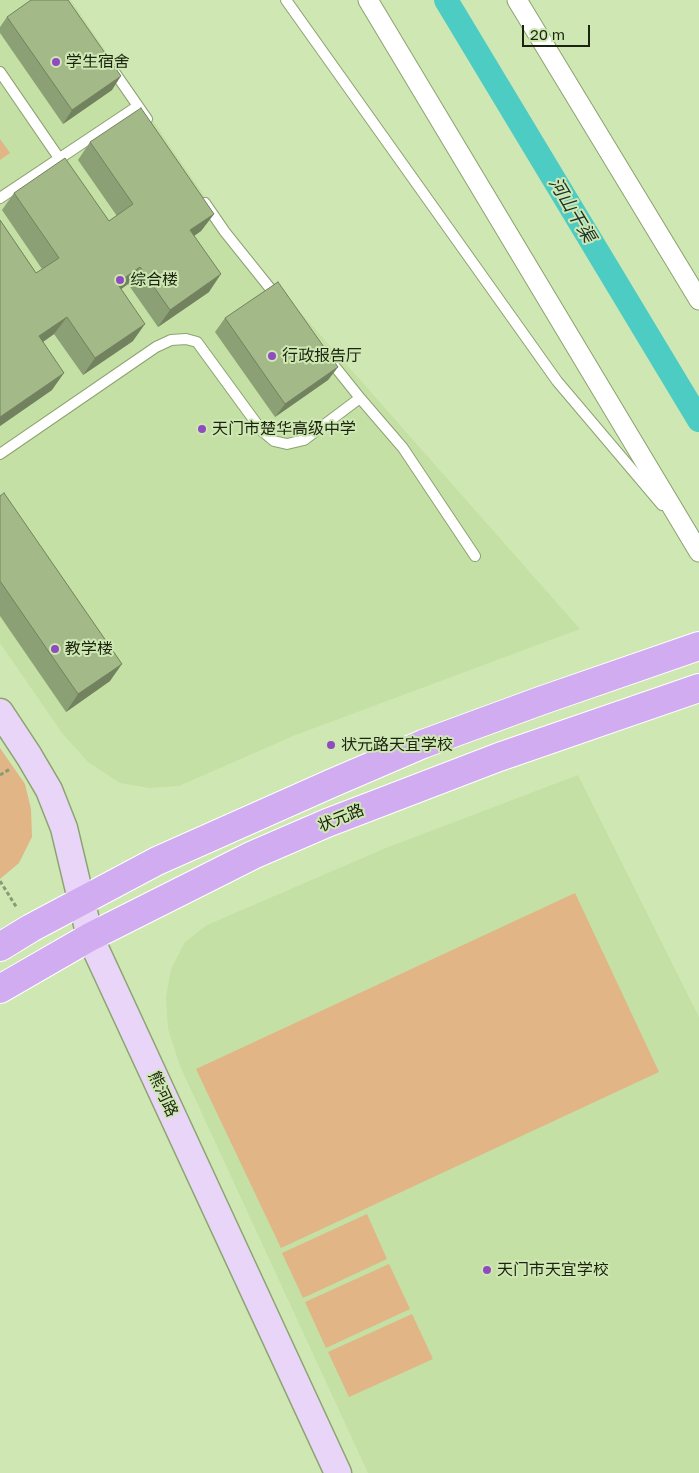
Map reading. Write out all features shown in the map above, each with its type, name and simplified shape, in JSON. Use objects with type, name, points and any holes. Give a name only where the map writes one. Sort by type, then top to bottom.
[{"type":"main road","points":[[0,947],[157,861],[238,824],[415,748],[540,701],[699,646]]},
{"type":"main road","name":"状元路","points":[[0,989],[90,937],[253,855],[327,823],[500,757],[699,688]]},
{"type":"street","points":[[368,0],[696,546]]},
{"type":"street","points":[[517,0],[699,300]]},
{"type":"street","name":"熊河路","points":[[0,712],[49,790],[64,828],[80,902],[90,937],[338,1473]]},
{"type":"lane","points":[[286,0],[557,381],[696,546]]},
{"type":"lane","points":[[110,65],[154,129]]},
{"type":"lane","points":[[0,72],[59,158]]},
{"type":"lane","points":[[0,198],[138,106]]},
{"type":"lane","points":[[198,192],[225,232],[285,306]]},
{"type":"lane","points":[[0,454],[156,347],[171,340],[186,339],[197,342],[262,431],[274,441],[287,444],[304,440],[360,398]]},
{"type":"lane","points":[[323,352],[403,448],[475,556]]},
{"type":"shaded area","name":"天门市楚华高级中学","points":[[0,0],[71,0],[226,228],[580,629],[293,736],[179,786],[149,788],[120,783],[88,762],[62,733],[0,643]]},
{"type":"shaded area","points":[[0,139],[10,153],[0,160]]},
{"type":"shaded area","points":[[0,748],[25,784],[31,809],[32,837],[19,863],[0,879]]},
{"type":"shaded area","name":"天门市天宜学校","points":[[578,775],[699,1017],[699,1473],[368,1473],[180,1066],[168,1029],[166,997],[171,969],[185,942],[207,925],[386,848]]},
{"type":"shaded area","points":[[575,893],[659,1072],[281,1248],[196,1069]]},
{"type":"shaded area","points":[[367,1214],[387,1259],[303,1298],[282,1253]]},
{"type":"shaded area","points":[[389,1264],[410,1309],[326,1348],[305,1302]]},
{"type":"shaded area","points":[[412,1314],[433,1359],[349,1397],[328,1352]]},
{"type":"building","name":"学生宿舍","points":[[31,0],[68,0],[121,76],[72,110],[7,17]]},
{"type":"building","name":"综合楼","points":[[141,108],[214,214],[190,230],[221,274],[170,310],[140,267],[117,283],[145,324],[95,358],[67,317],[39,336],[64,373],[0,417],[0,220],[36,273],[59,258],[14,193],[65,158],[109,221],[133,204],[90,142]]},
{"type":"building","name":"行政报告厅","points":[[278,282],[338,367],[285,404],[225,318]]},
{"type":"building","points":[[4,493],[122,664],[78,694],[0,581],[0,496]]},
{"type":"waterway","name":"河山干渠","points":[[446,0],[699,420]]},
{"type":"place","name":"学生宿舍","points":[[56,62]]},
{"type":"place","name":"综合楼","points":[[120,280]]},
{"type":"place","name":"行政报告厅","points":[[272,356]]},
{"type":"place","name":"天门市楚华高级中学","points":[[202,429]]},
{"type":"place","name":"教学楼","points":[[55,649]]},
{"type":"place","name":"状元路天宜学校","points":[[331,745]]},
{"type":"place","name":"天门市天宜学校","points":[[487,1270]]}]
